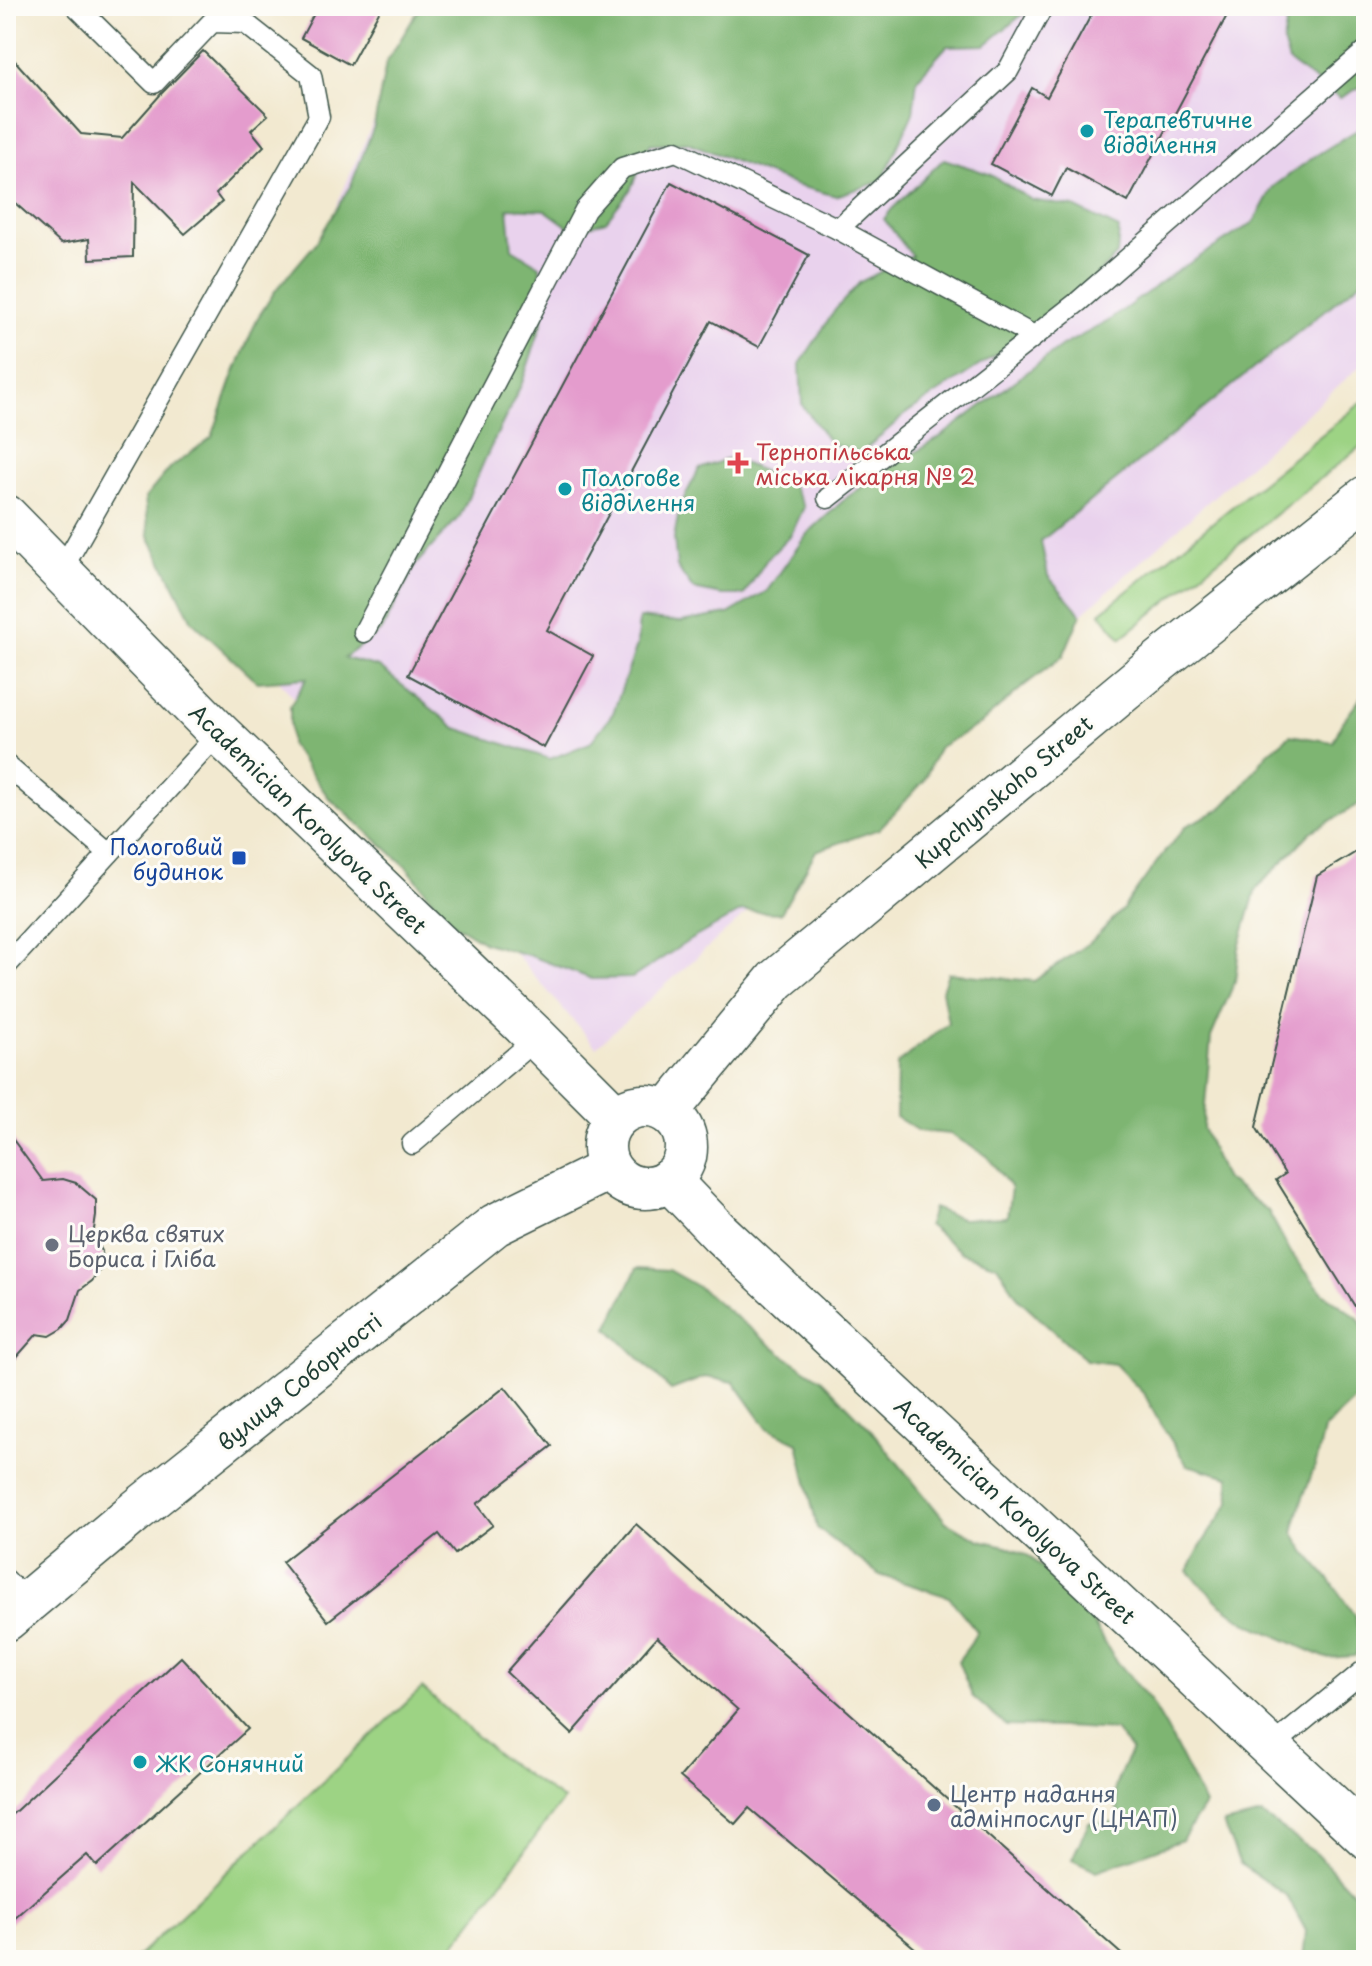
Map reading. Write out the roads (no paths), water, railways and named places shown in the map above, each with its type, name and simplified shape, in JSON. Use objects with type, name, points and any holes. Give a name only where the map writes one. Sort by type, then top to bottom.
[{"type":"street","name":"Kupchynskoho Street","points":[[667,1112],[776,980],[1144,674],[1366,497]]},
{"type":"street","name":"Academician Korolyova Street","points":[[6,516],[219,733],[616,1117]]},
{"type":"street","points":[[641,1106],[667,1112],[677,1120],[684,1132],[685,1159],[679,1171],[657,1187],[631,1186],[619,1179],[609,1169],[605,1156],[607,1128],[627,1109],[641,1106]]},
{"type":"street","name":"вулиця Соборності","points":[[13,1601],[148,1501],[495,1225],[609,1169]]},
{"type":"street","name":"Academician Korolyova Street","points":[[669,1180],[720,1233],[1366,1837]]},
{"type":"lane","points":[[61,571],[319,117],[311,75],[245,23],[212,22],[154,83],[76,6]]},
{"type":"lane","points":[[838,229],[1008,71],[1043,6]]},
{"type":"lane","points":[[828,498],[1078,302],[1366,51]]},
{"type":"lane","points":[[364,632],[585,210],[622,168],[676,151],[838,229],[1034,336]]},
{"type":"lane","points":[[6,966],[219,733]]},
{"type":"lane","points":[[6,765],[109,853]]},
{"type":"lane","points":[[412,1144],[537,1038]]},
{"type":"lane","points":[[1270,1748],[1366,1669]]},
{"type":"place","name":"Терапевтичне відділення","points":[[1087,131]]},
{"type":"place","name":"Тернопільська міська лікарня № 2","points":[[738,463]]},
{"type":"place","name":"Пологове відділення","points":[[565,489]]},
{"type":"place","name":"Пологовий будинок","points":[[239,858]]},
{"type":"place","name":"Церква святих Бориса і Гліба","points":[[52,1245]]},
{"type":"place","name":"ЖК Сонячний","points":[[140,1762]]},
{"type":"place","name":"Центр надання адмінпослуг (ЦНАП)","points":[[934,1805]]}]
